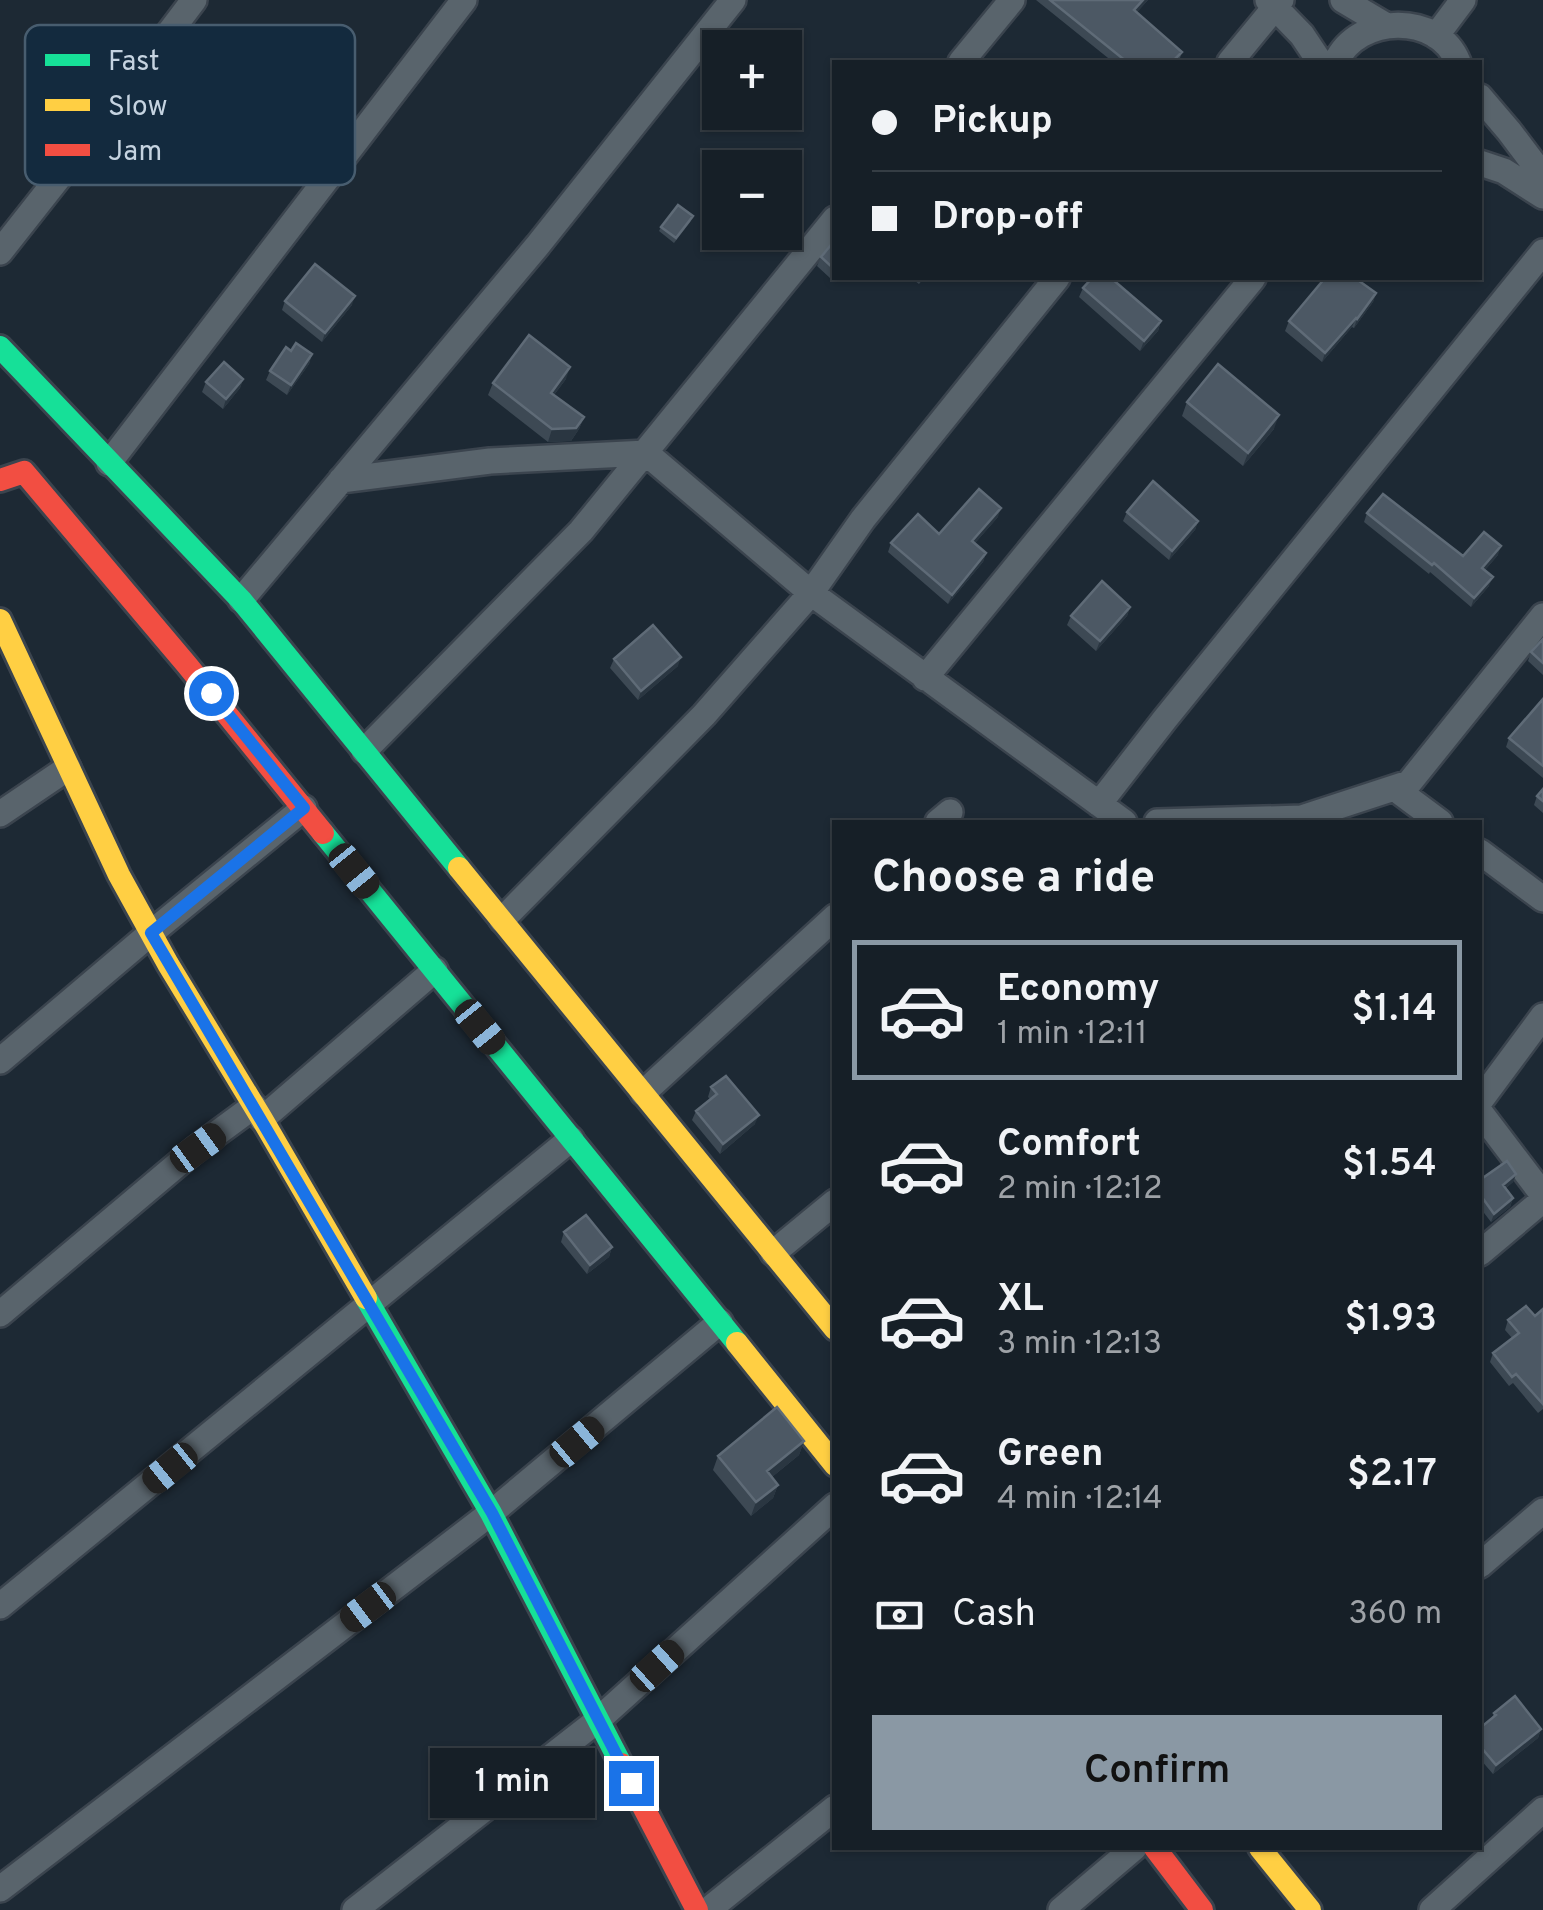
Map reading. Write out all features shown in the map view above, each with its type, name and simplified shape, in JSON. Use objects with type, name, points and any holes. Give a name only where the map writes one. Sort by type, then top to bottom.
[{"type":"main road","points":[[0,347],[241,600],[832,1325]]},
{"type":"main road","points":[[0,480],[24,472],[188,664],[832,1461]]},
{"type":"main road","points":[[0,620],[68,768],[151,933],[492,1513],[696,1910]]},
{"type":"main road","points":[[1157,1850],[1202,1910]]},
{"type":"main road","points":[[1262,1850],[1310,1910]]},
{"type":"street","points":[[175,25],[194,0]]},
{"type":"street","points":[[355,142],[464,0]]},
{"type":"street","points":[[241,600],[538,246],[733,0]]},
{"type":"street","points":[[963,60],[1012,0]]},
{"type":"street","points":[[1342,0],[1385,25]]},
{"type":"street","points":[[1436,36],[1463,0]]},
{"type":"street","points":[[1231,60],[1274,2],[1319,60]]},
{"type":"street","points":[[1337,60],[1360,34],[1385,25],[1412,25],[1436,36],[1457,60]]},
{"type":"street","points":[[1482,99],[1543,176]]},
{"type":"street","points":[[1482,164],[1504,170],[1543,196]]},
{"type":"street","points":[[0,252],[52,185]]},
{"type":"street","points":[[109,462],[322,185]]},
{"type":"street","points":[[364,751],[581,531],[832,223]]},
{"type":"street","points":[[1100,804],[1543,252]]},
{"type":"street","points":[[502,920],[704,715],[811,593],[862,519],[1055,280]]},
{"type":"street","points":[[925,678],[1251,280]]},
{"type":"street","points":[[342,480],[490,461],[646,452],[811,593],[1121,820]]},
{"type":"street","points":[[1437,820],[1401,793],[1543,616]]},
{"type":"street","points":[[0,814],[68,768]]},
{"type":"street","points":[[1230,820],[1302,818],[1409,783]]},
{"type":"street","points":[[0,1061],[304,808]]},
{"type":"street","points":[[1482,853],[1543,899]]},
{"type":"street","points":[[643,1093],[832,920]]},
{"type":"street","points":[[0,1314],[198,1148],[258,1113],[435,970]]},
{"type":"street","points":[[1482,1098],[1543,1016]]},
{"type":"street","points":[[1482,1115],[1543,1198],[1482,1252]]},
{"type":"street","points":[[0,1606],[571,1139]]},
{"type":"street","points":[[772,1253],[832,1204]]},
{"type":"street","points":[[0,1889],[492,1513],[720,1322]]},
{"type":"street","points":[[355,1910],[598,1720],[832,1509]]},
{"type":"street","points":[[1482,1563],[1543,1511]]},
{"type":"street","points":[[708,1910],[832,1810]]},
{"type":"street","points":[[1432,1910],[1543,1810]]},
{"type":"street","points":[[1061,1910],[1132,1850]]},
{"type":"building","points":[[1050,0],[1143,0],[1134,10],[1182,52],[1174,60],[1125,60]]},
{"type":"building","points":[[678,205],[693,216],[676,238],[661,227]]},
{"type":"building","points":[[832,244],[832,267],[821,257]]},
{"type":"building","points":[[315,264],[355,296],[325,333],[285,301]]},
{"type":"building","points":[[1090,280],[1113,280],[1161,321],[1144,341],[1083,288]]},
{"type":"building","points":[[1323,280],[1358,280],[1376,293],[1325,353],[1289,321]]},
{"type":"building","points":[[529,335],[570,367],[551,393],[584,417],[576,428],[552,429],[493,383]]},
{"type":"building","points":[[296,343],[312,354],[291,385],[270,371],[286,347],[291,351]]},
{"type":"building","points":[[224,362],[243,379],[226,399],[206,382]]},
{"type":"building","points":[[1218,364],[1279,415],[1248,453],[1187,402]]},
{"type":"building","points":[[1153,481],[1198,521],[1172,551],[1127,512]]},
{"type":"building","points":[[979,489],[1001,508],[972,541],[986,553],[952,595],[891,543],[918,514],[939,534]]},
{"type":"building","points":[[1383,494],[1463,556],[1484,532],[1501,546],[1482,568],[1493,577],[1474,598],[1367,513]]},
{"type":"building","points":[[1102,581],[1130,607],[1100,641],[1071,616]]},
{"type":"building","points":[[653,625],[681,657],[641,691],[614,659]]},
{"type":"building","points":[[1543,639],[1543,663],[1531,652]]},
{"type":"building","points":[[1543,699],[1543,766],[1509,738]]},
{"type":"building","points":[[726,1076],[759,1115],[723,1144],[696,1111],[717,1094],[711,1087]]},
{"type":"building","points":[[1507,1161],[1516,1174],[1503,1185],[1513,1198],[1494,1214],[1482,1202],[1482,1179]]},
{"type":"building","points":[[586,1215],[612,1247],[590,1265],[564,1232]]},
{"type":"building","points":[[1526,1306],[1535,1316],[1543,1309],[1542,1403],[1516,1374],[1512,1377],[1493,1353],[1519,1333],[1508,1320]]},
{"type":"building","points":[[777,1407],[804,1441],[767,1471],[778,1485],[756,1502],[718,1456]]},
{"type":"building","points":[[1515,1696],[1541,1729],[1496,1765],[1482,1748],[1482,1726]]},
{"type":"traffic: fast","points":[[0,347],[241,600],[459,868]]},
{"type":"traffic: fast","points":[[323,833],[737,1343]]},
{"type":"traffic: fast","points":[[366,1298],[491,1513],[621,1764]]},
{"type":"traffic: slow","points":[[0,620],[119,875],[366,1298]]},
{"type":"traffic: slow","points":[[459,868],[832,1325]]},
{"type":"traffic: slow","points":[[737,1343],[832,1461]]},
{"type":"traffic: slow","points":[[1262,1850],[1310,1910]]},
{"type":"traffic: jam","points":[[0,480],[24,472],[323,833]]},
{"type":"traffic: jam","points":[[621,1764],[697,1910]]},
{"type":"traffic: jam","points":[[1157,1850],[1202,1910]]},
{"type":"route","points":[[211,693],[304,808],[151,933],[492,1513],[631,1783]]}]
